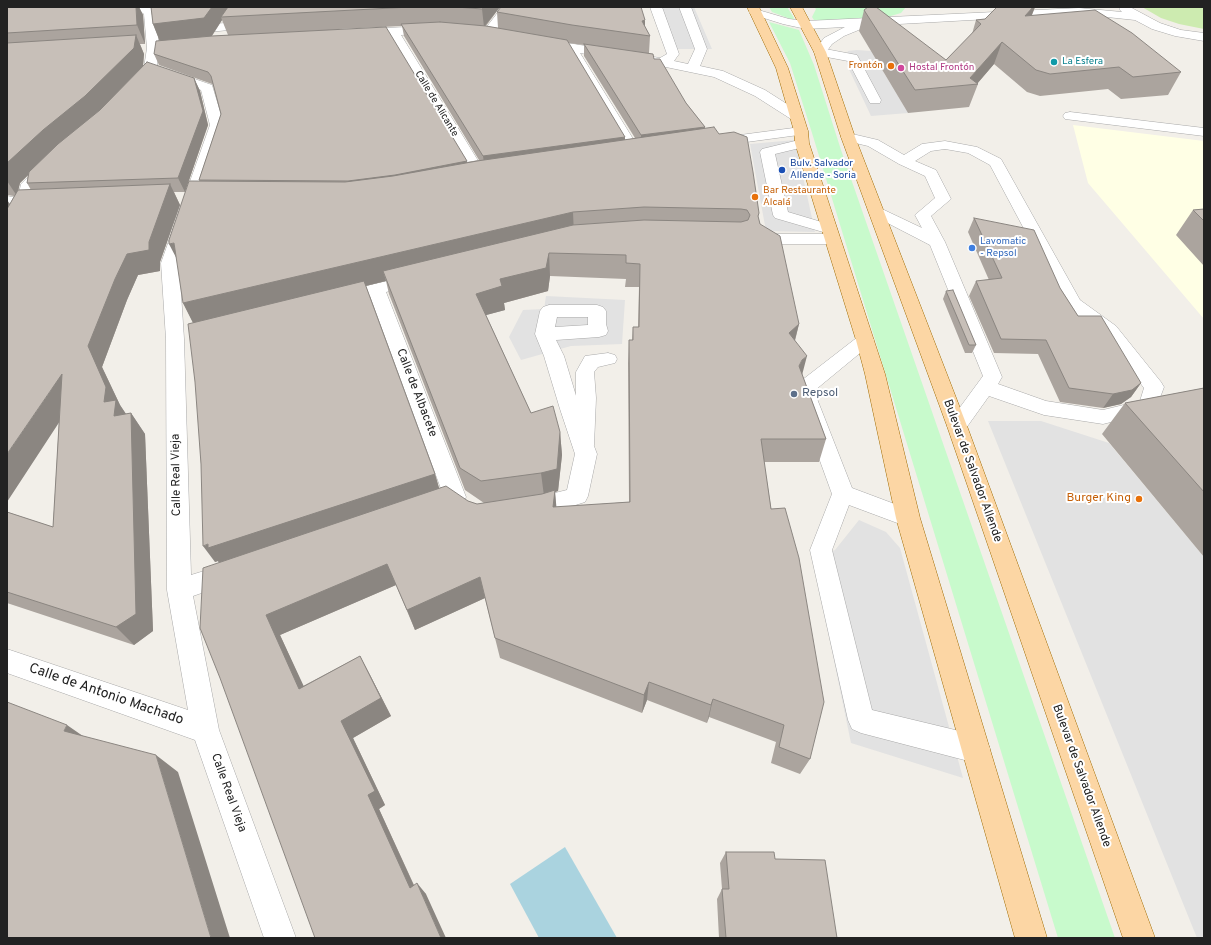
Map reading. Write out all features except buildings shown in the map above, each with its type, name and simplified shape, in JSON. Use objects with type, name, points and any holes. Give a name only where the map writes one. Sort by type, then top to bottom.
[{"type":"main road","points":[[754,9],[782,68],[831,234],[865,340],[875,374],[908,518],[1031,938]]},
{"type":"main road","name":"Bulevar de Salvador Allende","points":[[801,16],[820,52],[848,137],[957,426],[1140,938]]},
{"type":"street","points":[[139,80],[150,68],[157,47],[157,32],[150,12],[141,7]]},
{"type":"street","points":[[488,33],[508,7]]},
{"type":"street","points":[[656,7],[672,54],[669,59],[661,62]]},
{"type":"street","points":[[685,7],[701,49],[692,68]]},
{"type":"street","points":[[890,22],[903,17],[911,10],[911,7]]},
{"type":"street","points":[[947,7],[973,14],[998,15]]},
{"type":"street","points":[[754,9],[787,22],[801,16],[866,23],[1079,11],[1100,7]]},
{"type":"street","points":[[1124,7],[1138,18],[1156,26],[1179,33],[1204,37]]},
{"type":"street","points":[[1079,11],[1138,18]]},
{"type":"street","points":[[177,31],[228,22],[216,42]]},
{"type":"street","points":[[820,52],[828,41],[840,33],[866,23]]},
{"type":"street","points":[[347,34],[442,30]]},
{"type":"street","name":"Calle de Alicante","points":[[393,32],[472,179],[495,175]]},
{"type":"street","points":[[473,32],[504,36]]},
{"type":"street","points":[[534,42],[661,62],[718,74],[760,93],[800,130]]},
{"type":"street","points":[[138,49],[157,47]]},
{"type":"street","points":[[572,49],[643,154],[620,158]]},
{"type":"street","name":"Calle Real Vieja","points":[[150,68],[207,88],[217,124],[170,263],[182,337],[179,590],[205,730],[280,938]]},
{"type":"street","points":[[702,144],[800,130]]},
{"type":"street","points":[[800,130],[768,152],[781,215],[831,234]]},
{"type":"street","points":[[7,236],[25,204],[29,184],[60,154]]},
{"type":"street","points":[[7,201],[25,204],[57,203]]},
{"type":"street","points":[[763,239],[831,234]]},
{"type":"street","points":[[322,302],[430,276]]},
{"type":"street","name":"Calle de Albacete","points":[[376,289],[463,502],[433,504]]},
{"type":"street","points":[[505,512],[544,506],[577,496],[586,454],[570,409],[554,356],[544,334]]},
{"type":"street","points":[[179,590],[246,567]]},
{"type":"street","name":"Calle de Antonio Machado","points":[[7,661],[205,730]]},
{"type":"lane","points":[[820,52],[853,58],[875,100]]},
{"type":"lane","points":[[1070,116],[1204,132]]},
{"type":"lane","points":[[848,137],[873,143],[904,161],[931,173],[943,199],[924,215],[937,242],[993,377],[957,426]]},
{"type":"lane","points":[[904,161],[927,147],[945,145],[972,150],[996,162],[1073,304],[1110,330],[1154,387],[1148,406],[1103,417],[1044,408],[985,387]]},
{"type":"lane","points":[[877,212],[937,242]]},
{"type":"lane","points":[[865,340],[804,388],[843,494],[821,550],[861,720],[976,749]]},
{"type":"lane","points":[[584,445],[586,398],[585,372],[592,362],[608,359]]},
{"type":"lane","points":[[843,494],[908,518]]},
{"type":"shaded area","points":[[659,7],[694,7],[712,49],[675,49]]},
{"type":"shaded area","points":[[848,51],[871,51],[908,113],[871,116],[847,65],[846,56]]},
{"type":"shaded area","points":[[1073,125],[1204,141],[1204,319],[1088,183]]},
{"type":"shaded area","points":[[795,140],[815,232],[766,231],[750,144]]},
{"type":"shaded area","points":[[546,296],[625,300],[622,344],[571,346],[521,360],[509,337],[523,310],[544,309]]},
{"type":"shaded area","points":[[988,421],[1041,421],[1109,443],[1204,557],[1204,938],[1197,938]]},
{"type":"shaded area","points":[[859,520],[886,532],[900,548],[963,778],[851,743],[813,559],[835,550]]},
{"type":"green space","points":[[769,7],[787,7],[794,18],[793,20],[772,12]]},
{"type":"green space","points":[[814,7],[906,7],[901,13],[884,18],[818,21],[814,20],[812,17],[816,9]]},
{"type":"green space","points":[[1142,7],[1204,7],[1204,29],[1179,24],[1161,18]]},
{"type":"green space","points":[[769,22],[799,30],[814,65],[841,150],[1115,938],[1058,938],[790,63]]},
{"type":"water","points":[[565,847],[617,938],[539,938],[510,884]]},
{"type":"place","name":"La Esfera","points":[[1054,62]]},
{"type":"place","name":"Frontón","points":[[891,66]]},
{"type":"place","name":"Hostal Frontón","points":[[901,68]]},
{"type":"place","name":"Bulv. Salvador Allende - Soria","points":[[782,170]]},
{"type":"place","name":"Bar Restaurante Alcalá","points":[[755,197]]},
{"type":"place","name":"Lavomatic - Repsol","points":[[972,248]]},
{"type":"place","name":"Repsol","points":[[794,394]]},
{"type":"place","name":"Burger King","points":[[1139,499]]}]
